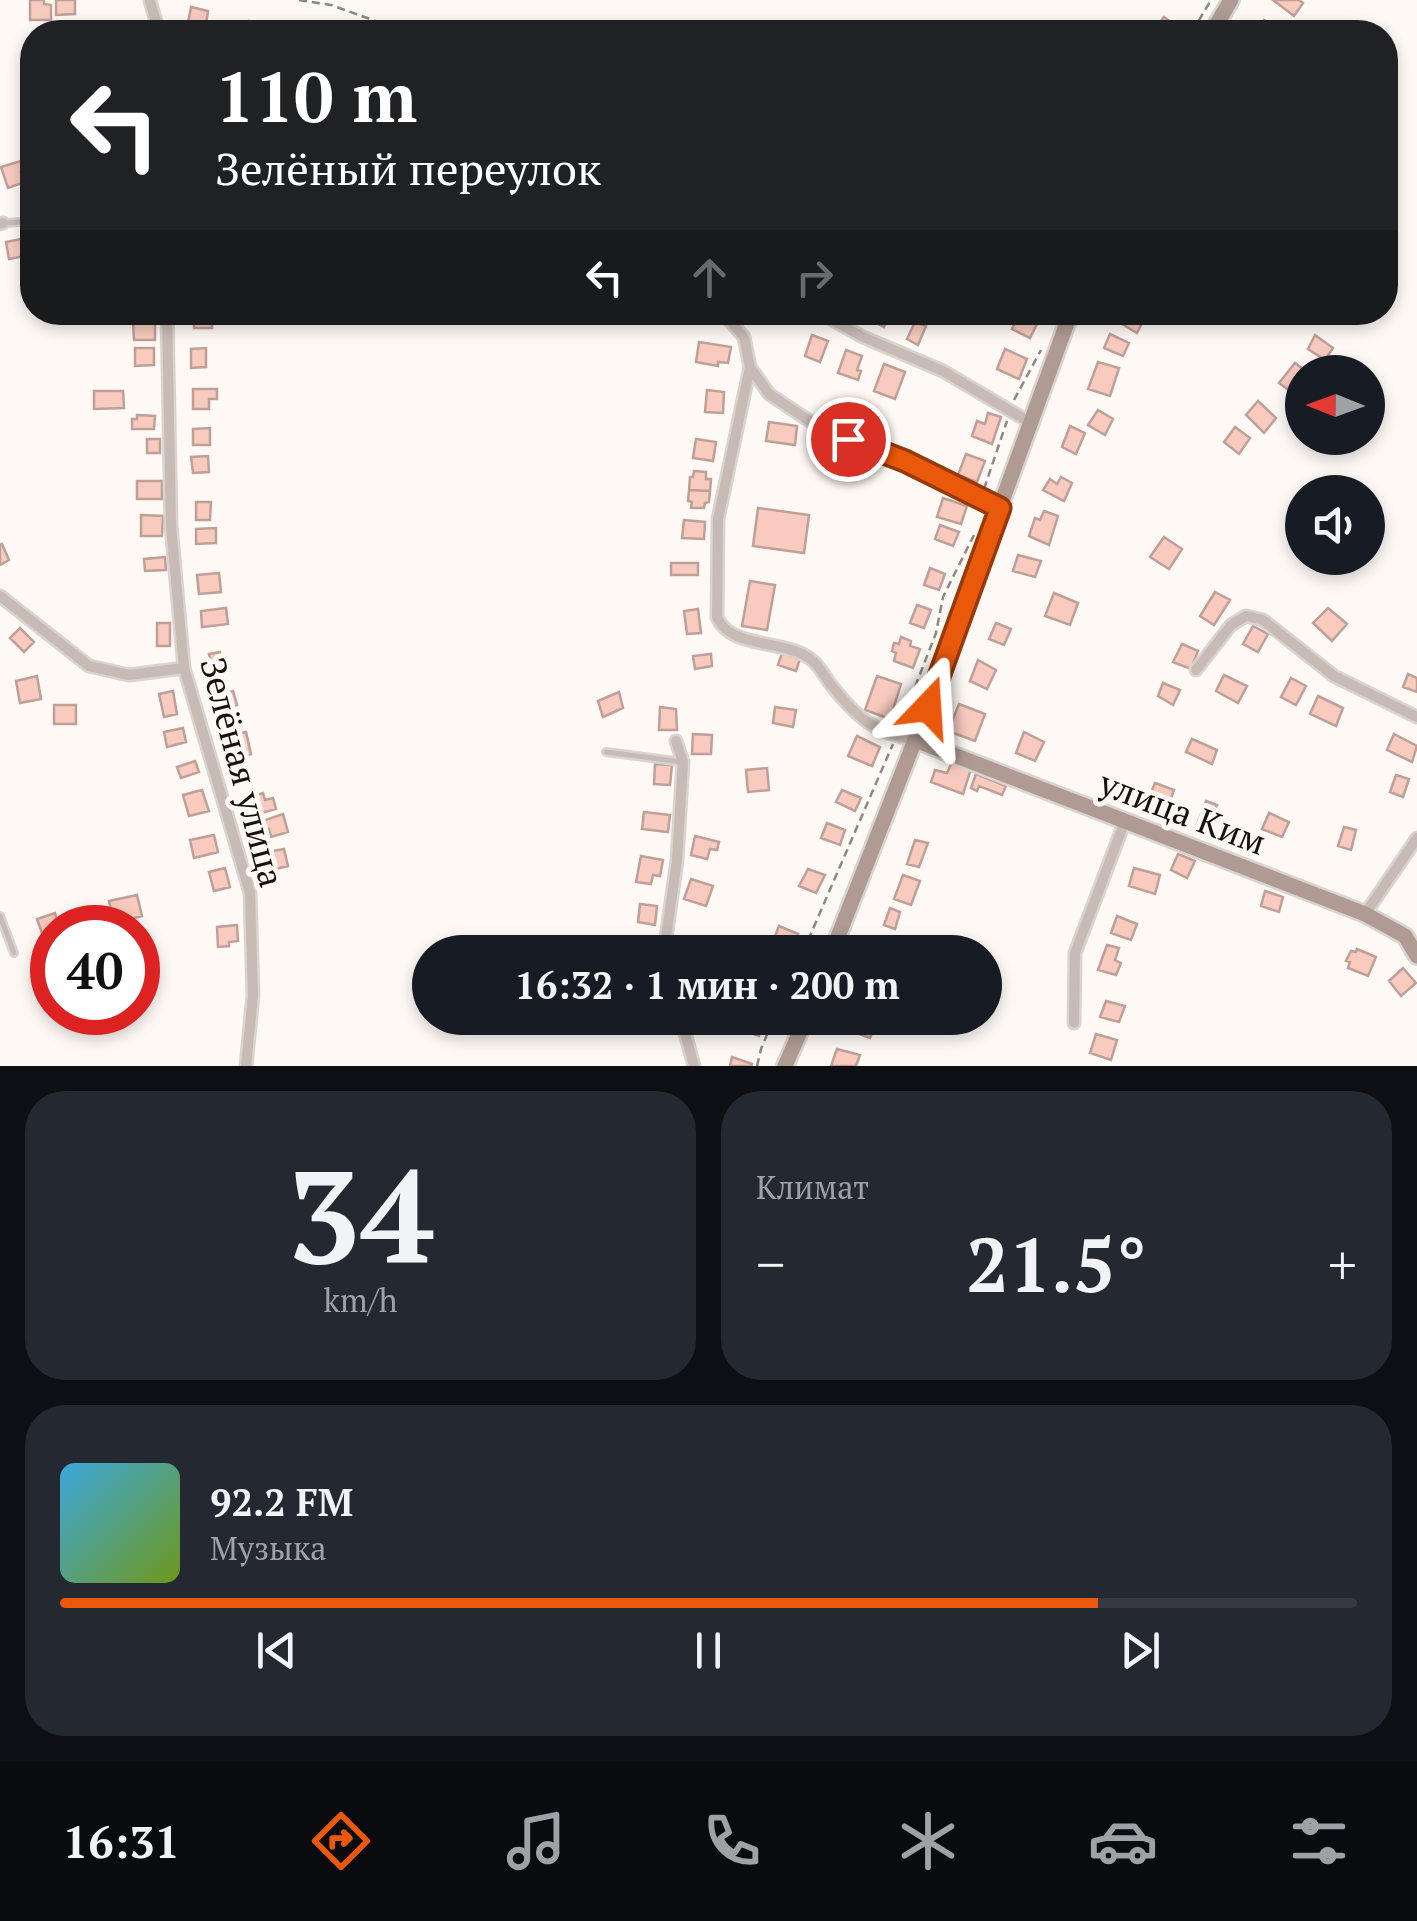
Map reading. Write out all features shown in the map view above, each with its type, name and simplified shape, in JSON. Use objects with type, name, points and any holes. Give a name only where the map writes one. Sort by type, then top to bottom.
[{"type":"street","name":"Зелёная улица","points":[[167,325],[171,526],[184,668],[250,893],[253,995],[246,1066]]},
{"type":"street","points":[[734,325],[744,336],[750,367],[718,519],[716,617],[721,628],[737,636],[790,649],[812,660],[850,710],[873,728],[916,740]]},
{"type":"street","points":[[841,325],[943,371],[1031,423]]},
{"type":"street","points":[[839,935],[916,740],[1067,325]]},
{"type":"street","points":[[750,367],[769,394],[820,428],[905,461],[1000,508]]},
{"type":"street","points":[[0,596],[89,666],[129,675],[184,668]]},
{"type":"street","points":[[1196,670],[1231,625],[1246,616],[1263,620],[1334,676],[1417,717]]},
{"type":"street","name":"улица Ким","points":[[916,740],[1366,914],[1405,936],[1417,956]]},
{"type":"street","points":[[666,935],[682,762],[676,742]]},
{"type":"street","points":[[1074,1022],[1075,953],[1125,822]]},
{"type":"street","points":[[1366,914],[1417,838]]},
{"type":"street","points":[[686,1035],[694,1066]]},
{"type":"street","points":[[785,1066],[799,1035]]},
{"type":"lane","points":[[606,752],[682,762]]},
{"type":"lane","points":[[0,916],[14,953]]},
{"type":"path","points":[[298,0],[331,5],[373,20]]},
{"type":"path","points":[[982,498],[1008,409],[1042,348]]},
{"type":"path","points":[[811,935],[866,812],[936,633],[943,597],[976,530]]},
{"type":"path","points":[[757,1066],[767,1035]]},
{"type":"building","points":[[30,0],[44,0],[44,4],[51,5],[51,20],[30,20]]},
{"type":"building","points":[[56,0],[75,0],[75,14],[56,15]]},
{"type":"building","points":[[1273,0],[1299,0],[1303,3],[1294,16]]},
{"type":"building","points":[[191,7],[208,11],[207,20],[189,20]]},
{"type":"building","points":[[20,161],[20,184],[8,188],[1,167]]},
{"type":"building","points":[[20,239],[20,257],[9,259],[6,242]]},
{"type":"building","points":[[133,325],[155,325],[155,340],[134,340]]},
{"type":"building","points":[[914,325],[926,326],[918,345],[907,339]]},
{"type":"building","points":[[1014,325],[1036,325],[1030,338],[1012,329]]},
{"type":"building","points":[[1124,325],[1141,325],[1137,333]]},
{"type":"building","points":[[1110,334],[1129,343],[1123,356],[1104,348]]},
{"type":"building","points":[[812,335],[828,341],[820,362],[805,356]]},
{"type":"building","points":[[1315,335],[1333,348],[1328,355],[1317,355],[1308,349]]},
{"type":"building","points":[[699,342],[731,347],[728,363],[718,362],[718,366],[696,362]]},
{"type":"building","points":[[135,348],[154,348],[154,365],[135,366]]},
{"type":"building","points":[[206,348],[206,367],[191,368],[191,349]]},
{"type":"building","points":[[1005,349],[1027,359],[1019,379],[997,369]]},
{"type":"building","points":[[846,350],[862,356],[858,380],[838,373]]},
{"type":"building","points":[[1098,362],[1119,368],[1110,396],[1088,389]]},
{"type":"building","points":[[884,364],[905,372],[895,399],[874,391]]},
{"type":"building","points":[[193,389],[217,389],[217,399],[209,399],[209,409],[193,409]]},
{"type":"building","points":[[707,390],[724,392],[723,413],[705,412]]},
{"type":"building","points":[[94,391],[123,391],[124,408],[94,409]]},
{"type":"building","points":[[1258,401],[1276,418],[1264,433],[1246,415]]},
{"type":"building","points":[[1098,410],[1113,419],[1105,435],[1088,425]]},
{"type":"building","points":[[988,413],[1001,417],[992,444],[972,436],[977,421],[985,424]]},
{"type":"building","points":[[137,415],[155,416],[154,429],[132,429],[132,419],[137,419]]},
{"type":"building","points":[[769,422],[797,426],[795,445],[766,441]]},
{"type":"building","points":[[1070,426],[1085,433],[1076,454],[1062,447]]},
{"type":"building","points":[[1235,427],[1250,438],[1239,454],[1224,442]]},
{"type":"building","points":[[210,428],[210,445],[193,445],[193,429]]},
{"type":"building","points":[[147,439],[160,439],[160,453],[147,453]]},
{"type":"building","points":[[696,439],[716,442],[713,461],[693,458]]},
{"type":"building","points":[[966,454],[985,461],[977,482],[958,475]]},
{"type":"building","points":[[208,456],[209,472],[193,473],[191,457]]},
{"type":"building","points":[[694,471],[706,472],[706,479],[711,479],[710,491],[689,490]]},
{"type":"building","points":[[1061,477],[1072,483],[1064,501],[1043,490],[1050,479],[1057,484]]},
{"type":"building","points":[[137,481],[162,481],[162,499],[137,499]]},
{"type":"building","points":[[689,490],[710,491],[704,508],[691,508]]},
{"type":"building","points":[[943,498],[967,506],[961,524],[937,517]]},
{"type":"building","points":[[196,502],[211,502],[210,520],[196,520]]},
{"type":"building","points":[[758,508],[809,515],[804,553],[753,546]]},
{"type":"building","points":[[1044,511],[1058,516],[1049,545],[1029,536],[1035,518],[1040,520]]},
{"type":"building","points":[[141,515],[163,516],[162,536],[141,536]]},
{"type":"building","points":[[684,520],[705,522],[704,539],[682,538]]},
{"type":"building","points":[[940,525],[959,532],[953,546],[935,539]]},
{"type":"building","points":[[216,528],[216,543],[196,544],[196,529]]},
{"type":"building","points":[[1164,537],[1182,549],[1169,569],[1150,557]]},
{"type":"building","points":[[0,545],[9,560],[0,565]]},
{"type":"building","points":[[1018,555],[1041,561],[1035,577],[1013,571]]},
{"type":"building","points":[[165,557],[166,570],[145,571],[144,559]]},
{"type":"building","points":[[671,563],[698,563],[698,575],[671,575]]},
{"type":"building","points":[[930,568],[945,574],[939,590],[924,585]]},
{"type":"building","points":[[219,573],[221,592],[199,594],[197,575]]},
{"type":"building","points":[[750,581],[775,585],[767,630],[742,626]]},
{"type":"building","points":[[1215,592],[1230,600],[1214,625],[1200,616]]},
{"type":"building","points":[[1054,593],[1078,603],[1070,625],[1045,616]]},
{"type":"building","points":[[917,605],[931,610],[924,628],[910,623]]},
{"type":"building","points":[[226,608],[228,624],[202,627],[201,611]]},
{"type":"building","points":[[1328,608],[1347,624],[1332,641],[1313,623]]},
{"type":"building","points":[[698,609],[701,633],[687,634],[684,611]]},
{"type":"building","points":[[157,623],[170,623],[170,646],[157,646]]},
{"type":"building","points":[[996,623],[1011,629],[1004,645],[989,639]]},
{"type":"building","points":[[1253,626],[1268,634],[1258,652],[1243,644]]},
{"type":"building","points":[[20,628],[34,642],[24,652],[10,638]]},
{"type":"building","points":[[901,637],[920,649],[913,668],[894,661],[894,643],[899,644]]},
{"type":"building","points":[[1182,644],[1198,651],[1191,669],[1173,662]]},
{"type":"building","points":[[220,652],[224,667],[213,670],[209,654]]},
{"type":"building","points":[[782,653],[800,659],[796,671],[778,665]]},
{"type":"building","points":[[711,654],[712,666],[695,669],[693,656]]},
{"type":"building","points":[[978,660],[996,670],[987,689],[970,681]]},
{"type":"building","points":[[1408,674],[1417,678],[1417,692],[1403,687]]},
{"type":"building","points":[[1224,675],[1247,686],[1238,703],[1216,691]]},
{"type":"building","points":[[37,676],[41,699],[20,703],[16,681]]},
{"type":"building","points":[[877,676],[901,684],[890,719],[865,710]]},
{"type":"building","points":[[1291,678],[1306,686],[1296,705],[1281,697]]},
{"type":"building","points":[[1163,683],[1180,690],[1173,705],[1158,696]]},
{"type":"building","points":[[173,691],[177,714],[164,717],[159,694]]},
{"type":"building","points":[[233,691],[237,705],[221,710],[217,696]]},
{"type":"building","points":[[619,692],[623,708],[603,717],[598,701]]},
{"type":"building","points":[[1318,696],[1343,708],[1336,726],[1310,714]]},
{"type":"building","points":[[959,704],[985,714],[975,741],[948,731]]},
{"type":"building","points":[[54,705],[76,705],[76,724],[54,724]]},
{"type":"building","points":[[660,707],[676,709],[677,730],[659,730]]},
{"type":"building","points":[[775,707],[796,710],[793,727],[773,723]]},
{"type":"building","points":[[183,728],[186,742],[167,747],[164,732]]},
{"type":"building","points":[[246,732],[251,754],[233,759],[228,736]]},
{"type":"building","points":[[1024,732],[1044,742],[1035,761],[1016,753]]},
{"type":"building","points":[[693,734],[712,735],[711,754],[692,754]]},
{"type":"building","points":[[1394,734],[1417,746],[1412,762],[1387,750]]},
{"type":"building","points":[[857,736],[880,747],[872,766],[848,756]]},
{"type":"building","points":[[1192,739],[1217,750],[1212,764],[1186,752]]},
{"type":"building","points":[[195,761],[199,772],[181,778],[177,767]]},
{"type":"building","points":[[952,762],[971,769],[963,794],[931,782],[935,770],[947,773]]},
{"type":"building","points":[[655,764],[672,765],[670,785],[654,784]]},
{"type":"building","points":[[767,768],[769,790],[748,792],[746,770]]},
{"type":"building","points":[[976,774],[1006,786],[1002,795],[979,786],[977,791],[971,788]]},
{"type":"building","points":[[1396,775],[1409,779],[1403,797],[1390,792]]},
{"type":"building","points":[[1155,783],[1174,790],[1166,812],[1146,805]]},
{"type":"building","points":[[202,790],[209,811],[189,816],[183,795]]},
{"type":"building","points":[[842,790],[861,798],[855,811],[836,802]]},
{"type":"building","points":[[263,793],[265,800],[273,798],[276,809],[258,814],[253,796]]},
{"type":"building","points":[[1206,801],[1217,805],[1208,829],[1197,824]]},
{"type":"building","points":[[644,812],[670,815],[668,832],[642,829]]},
{"type":"building","points":[[1269,813],[1289,822],[1282,837],[1262,829]]},
{"type":"building","points":[[283,814],[288,832],[271,837],[269,829],[262,831],[259,822]]},
{"type":"building","points":[[827,823],[845,830],[840,845],[821,838]]},
{"type":"building","points":[[1344,827],[1356,830],[1351,850],[1338,846]]},
{"type":"building","points":[[214,835],[218,852],[194,858],[190,840]]},
{"type":"building","points":[[695,836],[719,842],[717,850],[710,849],[707,859],[691,855]]},
{"type":"building","points":[[915,840],[928,843],[919,867],[907,864]]},
{"type":"building","points":[[284,849],[288,866],[272,870],[268,852]]},
{"type":"building","points":[[1178,854],[1195,861],[1187,878],[1171,870]]},
{"type":"building","points":[[641,856],[663,860],[660,876],[653,875],[651,884],[636,882]]},
{"type":"building","points":[[225,868],[230,887],[214,891],[209,872]]},
{"type":"building","points":[[1134,868],[1160,875],[1155,894],[1129,886]]},
{"type":"building","points":[[808,869],[825,875],[816,893],[799,886]]},
{"type":"building","points":[[903,875],[920,881],[911,905],[894,899]]},
{"type":"building","points":[[691,879],[713,886],[706,906],[684,899]]},
{"type":"building","points":[[1265,891],[1283,897],[1279,912],[1261,906]]},
{"type":"building","points":[[137,895],[139,905],[110,905],[109,901]]},
{"type":"building","points":[[640,904],[657,906],[655,925],[638,922]]},
{"type":"building","points":[[890,908],[900,912],[895,929],[884,925]]},
{"type":"building","points":[[1117,916],[1137,924],[1131,940],[1111,933]]},
{"type":"building","points":[[237,925],[238,941],[218,947],[217,927]]},
{"type":"building","points":[[779,926],[798,934],[798,935],[776,935]]},
{"type":"building","points":[[1107,945],[1119,948],[1115,960],[1121,963],[1116,975],[1098,970]]},
{"type":"building","points":[[1357,949],[1376,957],[1368,976],[1348,968],[1350,962],[1346,961],[1351,951]]},
{"type":"building","points":[[1403,968],[1416,983],[1401,996],[1389,981]]},
{"type":"building","points":[[1106,1001],[1125,1006],[1119,1022],[1100,1017]]},
{"type":"building","points":[[1096,1034],[1117,1040],[1111,1060],[1090,1053]]},
{"type":"building","points":[[837,1049],[860,1055],[856,1066],[831,1066]]},
{"type":"building","points":[[732,1057],[752,1064],[730,1066]]},
{"type":"route","points":[[848,439],[905,461],[1000,508],[928,707]]}]
